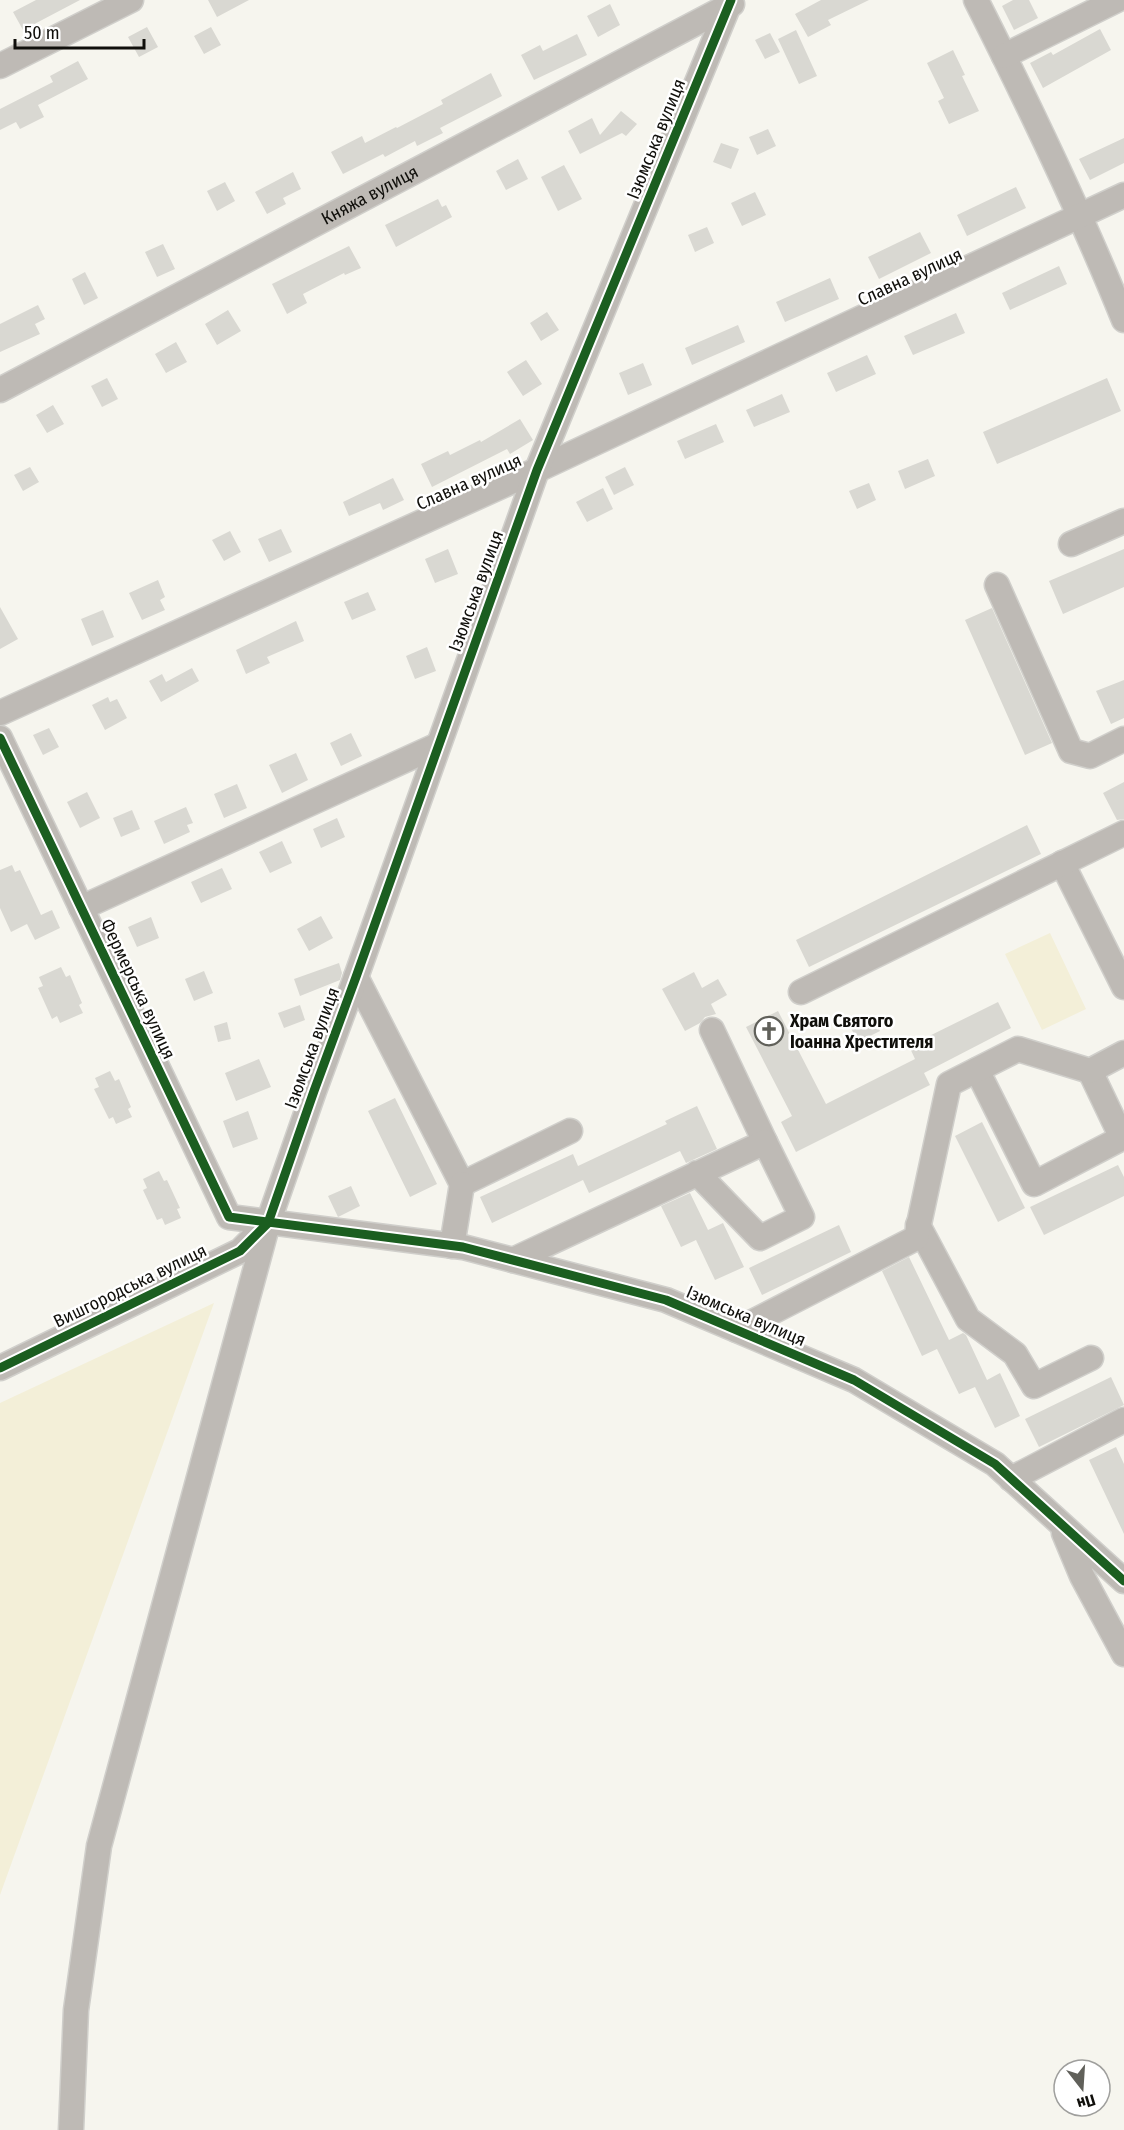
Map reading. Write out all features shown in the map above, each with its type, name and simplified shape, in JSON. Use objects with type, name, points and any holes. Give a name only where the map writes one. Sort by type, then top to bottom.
[{"type":"street","points":[[0,66],[131,0]]},
{"type":"street","points":[[976,0],[1080,216],[1124,320]]},
{"type":"street","points":[[1004,56],[1117,0]]},
{"type":"street","name":"Княжа вулиця","points":[[0,390],[733,2]]},
{"type":"street","name":"Ізюмська вулиця","points":[[733,2],[537,470],[268,1223],[452,1246],[666,1300],[854,1380],[995,1464],[1124,1581]]},
{"type":"street","name":"Славна вулиця","points":[[0,713],[537,470],[1124,195]]},
{"type":"street","points":[[1071,544],[1124,521]]},
{"type":"street","points":[[997,585],[1071,751],[1090,756],[1124,739]]},
{"type":"street","name":"Фермерська вулиця","points":[[0,738],[229,1217],[268,1223]]},
{"type":"street","points":[[81,908],[438,745]]},
{"type":"street","points":[[801,992],[1124,833]]},
{"type":"street","points":[[1062,863],[1124,987]]},
{"type":"street","points":[[356,977],[462,1184],[452,1246]]},
{"type":"street","points":[[697,1173],[760,1238],[802,1217],[712,1030]]},
{"type":"street","points":[[737,1330],[915,1238],[949,1084],[1018,1049],[1090,1071],[1124,1053]]},
{"type":"street","points":[[977,1070],[1034,1184],[1122,1138],[1090,1071]]},
{"type":"street","points":[[462,1184],[570,1131]]},
{"type":"street","points":[[513,1260],[765,1142]]},
{"type":"street","points":[[71,2130],[76,2010],[99,1846],[268,1223]]},
{"type":"street","name":"Вишгородська вулиця","points":[[0,1368],[240,1251],[268,1223]]},
{"type":"street","points":[[918,1225],[968,1318],[1015,1354],[1034,1386],[1091,1358]]},
{"type":"street","points":[[1011,1479],[1124,1420]]},
{"type":"street","name":"Ізюмська вулиця","points":[[1061,1525],[1082,1576],[1124,1654]]},
{"type":"shaded area","points":[[1050,933],[1086,1009],[1042,1030],[1005,954]]},
{"type":"shaded area","points":[[214,1303],[0,1895],[0,1403]]},
{"type":"building","points":[[36,0],[80,0],[23,30],[13,12]]},
{"type":"building","points":[[208,0],[249,0],[217,17]]},
{"type":"building","points":[[821,0],[869,0],[828,20],[831,25],[808,37],[795,14]]},
{"type":"building","points":[[1013,0],[1029,0],[1038,18],[1014,30],[1002,6]]},
{"type":"building","points":[[610,4],[620,25],[598,37],[587,16]]},
{"type":"building","points":[[147,27],[158,47],[139,57],[128,37]]},
{"type":"building","points":[[211,27],[221,45],[204,54],[194,36]]},
{"type":"building","points":[[1100,29],[1111,50],[1043,88],[1030,63],[1051,52],[1053,55]]},
{"type":"building","points":[[796,30],[817,76],[799,84],[778,39]]},
{"type":"building","points":[[770,33],[780,52],[765,59],[755,40]]},
{"type":"building","points":[[577,34],[587,55],[534,80],[521,55],[540,45],[543,51]]},
{"type":"building","points":[[953,50],[965,75],[962,76],[979,111],[949,124],[938,101],[944,98],[927,63]]},
{"type":"building","points":[[78,61],[88,79],[38,105],[44,117],[20,129],[16,122],[0,130],[0,109],[53,82],[50,76]]},
{"type":"building","points":[[491,73],[502,96],[440,128],[443,133],[417,146],[415,141],[385,157],[383,154],[343,174],[331,152],[362,136],[365,143],[397,128],[443,104],[441,100]]},
{"type":"building","points":[[621,111],[637,124],[626,136],[622,133],[580,154],[568,131],[592,118],[600,135]]},
{"type":"building","points":[[768,129],[776,146],[757,155],[749,137]]},
{"type":"building","points":[[1124,138],[1124,163],[1090,180],[1079,159]]},
{"type":"building","points":[[721,143],[739,149],[731,169],[713,162]]},
{"type":"building","points":[[518,159],[528,179],[506,190],[496,171]]},
{"type":"building","points":[[564,165],[582,199],[558,211],[541,177]]},
{"type":"building","points":[[293,172],[301,189],[283,198],[286,204],[267,214],[255,192]]},
{"type":"building","points":[[225,182],[235,201],[217,211],[207,191]]},
{"type":"building","points":[[1016,187],[1026,208],[967,236],[957,215]]},
{"type":"building","points":[[755,192],[766,215],[742,226],[731,203]]},
{"type":"building","points":[[438,199],[442,207],[446,205],[452,217],[396,247],[385,225]]},
{"type":"building","points":[[707,227],[714,243],[695,252],[688,235]]},
{"type":"building","points":[[920,232],[931,253],[879,279],[868,257]]},
{"type":"building","points":[[163,244],[175,269],[157,277],[145,252]]},
{"type":"building","points":[[349,246],[361,268],[345,275],[344,273],[303,294],[307,303],[287,314],[272,284]]},
{"type":"building","points":[[1059,266],[1067,284],[1010,310],[1002,293]]},
{"type":"building","points":[[85,272],[98,298],[84,305],[72,279]]},
{"type":"building","points":[[830,278],[839,299],[785,322],[776,302]]},
{"type":"building","points":[[38,305],[45,319],[35,324],[40,334],[0,352],[0,324]]},
{"type":"building","points":[[228,310],[241,331],[217,345],[205,324]]},
{"type":"building","points":[[547,312],[559,330],[541,341],[530,323]]},
{"type":"building","points":[[956,313],[965,333],[913,355],[904,336]]},
{"type":"building","points":[[738,325],[745,342],[692,365],[685,348]]},
{"type":"building","points":[[176,342],[187,362],[166,373],[155,354]]},
{"type":"building","points":[[867,355],[876,374],[836,392],[827,373]]},
{"type":"building","points":[[526,360],[542,384],[523,396],[507,372]]},
{"type":"building","points":[[643,363],[652,385],[628,395],[619,373]]},
{"type":"building","points":[[107,378],[118,399],[102,407],[91,386]]},
{"type":"building","points":[[1107,378],[1121,411],[997,464],[983,432]]},
{"type":"building","points":[[782,394],[790,412],[754,427],[746,410]]},
{"type":"building","points":[[53,405],[64,424],[47,433],[36,415]]},
{"type":"building","points":[[520,419],[533,440],[510,454],[507,449],[432,487],[421,464],[448,451],[450,455],[480,440],[481,442]]},
{"type":"building","points":[[716,424],[724,442],[685,459],[677,441]]},
{"type":"building","points":[[928,459],[935,476],[905,489],[898,471]]},
{"type":"building","points":[[30,467],[39,482],[23,491],[14,475]]},
{"type":"building","points":[[625,467],[634,485],[614,495],[605,477]]},
{"type":"building","points":[[393,478],[404,500],[383,510],[380,503],[349,516],[343,502]]},
{"type":"building","points":[[869,483],[876,500],[857,509],[849,491]]},
{"type":"building","points":[[603,488],[613,509],[587,522],[576,502]]},
{"type":"building","points":[[281,529],[292,552],[269,562],[258,539]]},
{"type":"building","points":[[230,531],[241,552],[224,561],[212,540]]},
{"type":"building","points":[[448,549],[458,574],[435,583],[425,559]]},
{"type":"building","points":[[1124,549],[1124,587],[1063,614],[1049,581]]},
{"type":"building","points":[[158,580],[165,597],[160,600],[165,610],[142,620],[129,593]]},
{"type":"building","points":[[368,592],[376,610],[352,620],[344,602]]},
{"type":"building","points":[[0,607],[18,639],[0,649]]},
{"type":"building","points":[[992,608],[1052,743],[1025,755],[965,620]]},
{"type":"building","points":[[103,610],[114,637],[92,646],[81,619]]},
{"type":"building","points":[[296,621],[304,641],[267,657],[270,663],[246,674],[236,650]]},
{"type":"building","points":[[427,647],[436,671],[415,679],[406,656]]},
{"type":"building","points":[[192,668],[199,681],[161,702],[149,681],[162,674],[166,682]]},
{"type":"building","points":[[1124,680],[1124,718],[1111,724],[1096,691]]},
{"type":"building","points":[[108,697],[110,702],[117,699],[127,718],[105,730],[92,705]]},
{"type":"building","points":[[49,728],[59,747],[43,755],[33,735]]},
{"type":"building","points":[[351,733],[362,756],[341,766],[330,743]]},
{"type":"building","points":[[296,753],[308,780],[282,793],[269,765]]},
{"type":"building","points":[[1124,782],[1124,819],[1117,820],[1103,793]]},
{"type":"building","points":[[237,784],[247,808],[224,818],[214,794]]},
{"type":"building","points":[[87,792],[100,818],[80,828],[67,802]]},
{"type":"building","points":[[186,807],[193,823],[187,825],[190,832],[164,844],[154,821]]},
{"type":"building","points":[[132,810],[140,829],[121,837],[113,818]]},
{"type":"building","points":[[337,818],[345,837],[321,848],[313,829]]},
{"type":"building","points":[[1027,825],[1041,854],[809,967],[796,940]]},
{"type":"building","points":[[282,841],[292,863],[270,873],[259,852]]},
{"type":"building","points":[[12,865],[15,872],[20,870],[41,915],[52,910],[60,928],[35,940],[27,924],[11,932],[0,908],[0,870]]},
{"type":"building","points":[[222,868],[232,889],[201,903],[191,882]]},
{"type":"building","points":[[321,916],[333,938],[309,951],[297,929]]},
{"type":"building","points":[[151,917],[159,938],[137,947],[128,927]]},
{"type":"building","points":[[339,963],[342,973],[340,980],[300,996],[294,979]]},
{"type":"building","points":[[61,967],[66,977],[70,975],[82,1003],[79,1005],[83,1013],[60,1023],[57,1016],[52,1019],[38,988],[43,986],[39,977]]},
{"type":"building","points":[[204,971],[213,993],[194,1001],[185,979]]},
{"type":"building","points":[[694,972],[702,988],[718,979],[727,995],[711,1004],[716,1014],[705,1017],[700,1023],[685,1031],[662,989]]},
{"type":"building","points":[[998,1002],[1011,1028],[924,1073],[930,1085],[796,1152],[781,1122],[792,1116],[746,1027],[778,1011],[826,1104],[915,1059],[909,1046]]},
{"type":"building","points":[[300,1005],[305,1020],[284,1028],[278,1013]]},
{"type":"building","points":[[873,1017],[880,1031],[858,1042],[851,1028]]},
{"type":"building","points":[[227,1022],[231,1039],[218,1042],[214,1026]]},
{"type":"building","points":[[259,1059],[271,1087],[236,1101],[225,1073]]},
{"type":"building","points":[[110,1071],[115,1081],[119,1079],[131,1107],[128,1109],[132,1117],[116,1124],[113,1117],[109,1119],[94,1089],[99,1087],[95,1078]]},
{"type":"building","points":[[395,1098],[437,1184],[410,1197],[368,1111]]},
{"type":"building","points":[[697,1106],[717,1149],[686,1163],[680,1151],[589,1193],[583,1180],[492,1223],[480,1197],[573,1154],[578,1166],[667,1124],[665,1121]]},
{"type":"building","points":[[248,1111],[258,1139],[233,1148],[223,1121]]},
{"type":"building","points":[[982,1122],[1025,1208],[998,1222],[955,1136]]},
{"type":"building","points":[[1118,1165],[1124,1177],[1124,1196],[1044,1235],[1030,1207]]},
{"type":"building","points":[[159,1171],[164,1181],[167,1180],[180,1208],[177,1209],[181,1218],[165,1225],[162,1218],[157,1220],[143,1190],[147,1188],[143,1179]]},
{"type":"building","points":[[351,1186],[360,1206],[338,1217],[328,1196]]},
{"type":"building","points":[[690,1193],[708,1230],[723,1223],[744,1267],[715,1280],[696,1240],[681,1247],[661,1206]]},
{"type":"building","points":[[839,1225],[851,1252],[762,1295],[749,1268]]},
{"type":"building","points":[[909,1257],[949,1340],[963,1333],[966,1335],[987,1380],[1000,1373],[1020,1416],[995,1428],[975,1387],[959,1394],[937,1349],[922,1356],[882,1271]]},
{"type":"building","points":[[1111,1377],[1124,1405],[1039,1447],[1025,1419]]},
{"type":"building","points":[[1116,1447],[1124,1464],[1124,1534],[1089,1460]]},
{"type":"cycle path","points":[[0,1368],[240,1251],[268,1223],[537,470],[731,0]]},
{"type":"cycle path","points":[[0,738],[229,1217],[463,1247],[666,1300],[854,1380],[995,1464],[1124,1581]]},
{"type":"place","name":"Храм Святого Іоанна Хрестителя","points":[[769,1031]]}]
